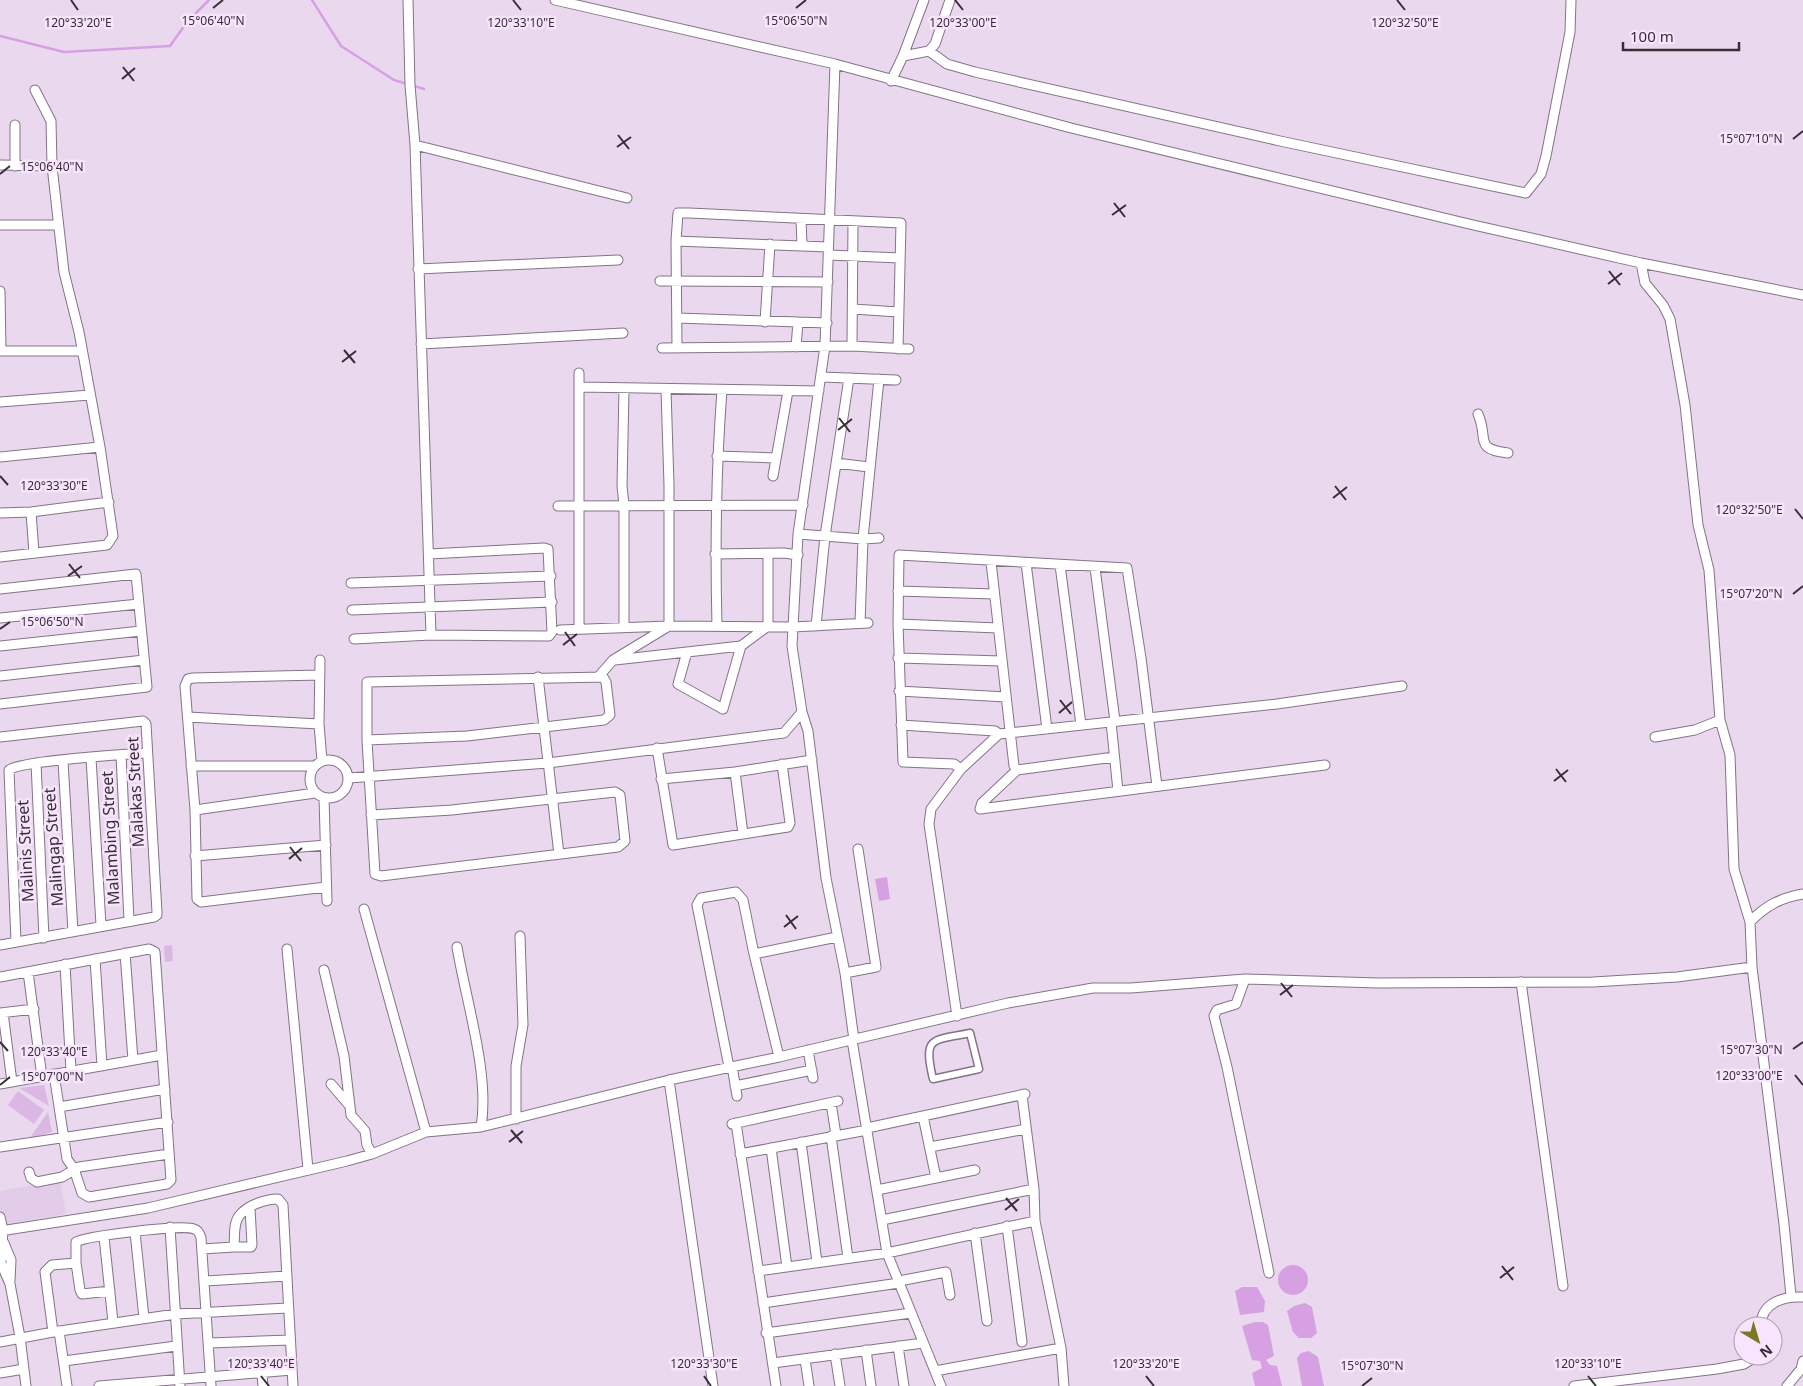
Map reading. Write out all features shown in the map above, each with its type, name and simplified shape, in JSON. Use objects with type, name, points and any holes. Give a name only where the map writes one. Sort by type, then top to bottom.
[{"type":"street","points":[[408,0],[410,85],[415,145],[431,634]]},
{"type":"street","points":[[555,0],[835,64],[891,81],[1268,176],[1641,263],[1803,295]]},
{"type":"street","points":[[891,81],[904,56],[924,0]]},
{"type":"street","points":[[904,56],[930,51],[935,44],[950,0]]},
{"type":"street","points":[[930,51],[947,64],[975,72],[1280,141],[1526,193],[1541,174],[1546,156],[1570,32],[1571,0]]},
{"type":"street","points":[[835,64],[827,323],[822,377],[798,534],[793,659],[802,712],[808,731],[826,878],[845,973],[853,1040],[887,1253],[941,1386]]},
{"type":"street","points":[[0,556],[107,545],[114,536],[100,446],[57,225],[52,166],[51,121],[34,90]]},
{"type":"street","points":[[15,125],[15,166]]},
{"type":"street","points":[[415,145],[627,198]]},
{"type":"street","points":[[0,165],[52,166]]},
{"type":"street","points":[[677,347],[676,240],[678,213],[901,223],[898,349]]},
{"type":"street","points":[[801,219],[802,245]]},
{"type":"street","points":[[852,346],[853,222]]},
{"type":"street","points":[[0,225],[57,225]]},
{"type":"street","points":[[676,240],[802,245],[852,257],[900,258]]},
{"type":"street","points":[[765,322],[770,244]]},
{"type":"street","points":[[418,269],[618,260]]},
{"type":"street","points":[[1641,263],[1645,284],[1663,305],[1670,319],[1680,377],[1698,525],[1709,570],[1720,720],[1730,755],[1734,869],[1750,922],[1752,966],[1791,1296]]},
{"type":"street","points":[[660,281],[828,282]]},
{"type":"street","points":[[0,291],[1,351],[81,352]]},
{"type":"street","points":[[853,309],[898,312]]},
{"type":"street","points":[[677,318],[827,323]]},
{"type":"street","points":[[796,347],[798,322]]},
{"type":"street","points":[[421,344],[623,333]]},
{"type":"street","points":[[662,348],[852,346],[909,349]]},
{"type":"street","points":[[579,373],[579,628]]},
{"type":"street","points":[[822,377],[896,380]]},
{"type":"street","points":[[816,626],[825,536],[849,378]]},
{"type":"street","points":[[560,630],[669,626],[768,626],[793,628],[864,623],[863,539],[879,379]]},
{"type":"street","points":[[579,387],[666,390],[819,391]]},
{"type":"street","points":[[624,389],[622,486],[624,505],[624,627]]},
{"type":"street","points":[[666,390],[669,505],[669,626]]},
{"type":"street","points":[[718,626],[715,554],[717,456],[722,390]]},
{"type":"street","points":[[773,476],[788,391]]},
{"type":"street","points":[[0,402],[90,395]]},
{"type":"street","points":[[1478,414],[1484,444],[1491,451],[1508,453]]},
{"type":"street","points":[[0,457],[100,446]]},
{"type":"street","points":[[717,456],[775,458]]},
{"type":"street","points":[[836,463],[869,467]]},
{"type":"street","points":[[0,513],[31,512],[109,502]]},
{"type":"street","points":[[558,506],[803,505]]},
{"type":"street","points":[[31,512],[34,553]]},
{"type":"street","points":[[798,534],[863,539],[879,538]]},
{"type":"street","points":[[354,639],[431,634],[549,636],[552,632],[550,554],[548,549],[429,554]]},
{"type":"street","points":[[715,554],[784,553],[798,555]]},
{"type":"street","points":[[768,554],[768,626]]},
{"type":"street","points":[[961,769],[954,764],[902,762],[898,658],[899,555],[1095,568],[1127,568],[1142,658],[1156,786]]},
{"type":"street","points":[[991,562],[1014,766],[1017,770]]},
{"type":"street","points":[[1026,563],[1047,729]]},
{"type":"street","points":[[1060,565],[1081,725]]},
{"type":"street","points":[[1095,568],[1113,722],[1114,757],[1118,791]]},
{"type":"street","points":[[0,589],[136,574],[147,687],[0,704]]},
{"type":"street","points":[[351,583],[550,576]]},
{"type":"street","points":[[898,591],[994,594]]},
{"type":"street","points":[[352,610],[552,602]]},
{"type":"street","points":[[0,618],[139,604]]},
{"type":"street","points":[[898,624],[998,628]]},
{"type":"street","points":[[599,676],[613,660],[669,626]]},
{"type":"street","points":[[613,660],[741,646],[768,626]]},
{"type":"street","points":[[0,646],[141,631]]},
{"type":"street","points":[[687,652],[678,684],[723,709],[741,646]]},
{"type":"street","points":[[898,658],[1002,661]]},
{"type":"street","points":[[0,676],[144,660]]},
{"type":"street","points":[[191,766],[318,763],[334,760],[340,763],[349,778],[346,789],[342,794],[330,799],[324,798],[315,792],[310,782],[318,763],[320,660]]},
{"type":"street","points":[[320,675],[188,679],[185,686],[195,810],[197,899],[201,902],[326,886]]},
{"type":"street","points":[[367,740],[467,736],[607,719],[610,715],[606,682],[603,676],[370,680],[366,685],[367,740],[370,776],[370,815],[375,874],[381,876],[618,847],[624,844],[620,795],[615,792],[452,810],[370,815]]},
{"type":"street","points":[[538,677],[559,854]]},
{"type":"street","points":[[957,1016],[928,824],[932,809],[961,769],[999,734],[1277,704],[1402,686]]},
{"type":"street","points":[[899,691],[1006,697]]},
{"type":"street","points":[[349,778],[548,763],[784,733],[802,712]]},
{"type":"street","points":[[188,717],[319,724]]},
{"type":"street","points":[[1655,737],[1695,730],[1720,720]]},
{"type":"street","name":"Malakas Street","points":[[0,736],[143,721],[147,728],[157,915],[129,920]]},
{"type":"street","points":[[900,725],[995,730],[999,734]]},
{"type":"street","points":[[657,748],[673,845],[788,827],[790,823],[782,764]]},
{"type":"street","points":[[16,942],[4,785],[12,767],[36,763],[148,753]]},
{"type":"street","name":"Malambing Street","points":[[120,755],[129,920]]},
{"type":"street","points":[[1114,757],[1017,770],[982,803],[980,809],[1326,765]]},
{"type":"street","points":[[91,758],[102,925]]},
{"type":"street","points":[[661,779],[735,772],[812,760]]},
{"type":"street","name":"Malingap Street","points":[[63,761],[73,932]]},
{"type":"street","name":"Malinis Street","points":[[36,763],[44,938]]},
{"type":"street","points":[[735,772],[743,834]]},
{"type":"street","points":[[195,810],[315,792]]},
{"type":"street","points":[[324,798],[327,901]]},
{"type":"street","points":[[195,856],[326,845]]},
{"type":"street","points":[[845,973],[876,967],[858,849]]},
{"type":"street","points":[[736,1096],[697,905],[698,900],[736,892],[740,894],[743,900],[779,1057]]},
{"type":"street","points":[[1750,922],[1762,909],[1784,898],[1803,894]]},
{"type":"street","points":[[364,909],[426,1132]]},
{"type":"street","points":[[0,945],[129,920]]},
{"type":"street","points":[[516,1119],[516,1066],[523,1025],[520,936]]},
{"type":"street","points":[[754,954],[837,937]]},
{"type":"street","points":[[457,947],[482,1076],[484,1109],[481,1127]]},
{"type":"street","points":[[0,977],[149,949],[156,954],[164,1089],[172,1176],[168,1184],[89,1197],[82,1193],[74,1169],[67,1158],[54,1074]]},
{"type":"street","points":[[287,949],[308,1169]]},
{"type":"street","points":[[125,953],[133,1060]]},
{"type":"street","points":[[95,959],[102,1066]]},
{"type":"street","points":[[64,964],[71,1071]]},
{"type":"street","points":[[2,1231],[148,1208],[372,1154],[426,1132],[481,1127],[669,1080],[779,1057],[1008,1004],[1093,988],[1131,988],[1245,979],[1378,983],[1622,981],[1677,977],[1752,966]]},
{"type":"street","points":[[324,970],[344,1056],[351,1115],[365,1131],[372,1154]]},
{"type":"street","points":[[28,972],[42,1076]]},
{"type":"street","points":[[1245,979],[1236,1004],[1215,1011],[1214,1016],[1227,1067],[1270,1273]]},
{"type":"street","points":[[1520,982],[1563,1286]]},
{"type":"street","points":[[12,1082],[1,1013],[34,1009]]},
{"type":"street","points":[[970,1033],[979,1069],[933,1079],[927,1053],[930,1046],[937,1040],[970,1033]]},
{"type":"street","points":[[735,1086],[813,1074],[808,1050]]},
{"type":"street","points":[[0,1084],[162,1055]]},
{"type":"street","points":[[669,1080],[713,1386]]},
{"type":"street","points":[[331,1084],[349,1105]]},
{"type":"street","points":[[58,1107],[164,1089]]},
{"type":"street","points":[[740,1154],[1023,1095],[1034,1189],[1035,1221],[1061,1348],[1064,1386]]},
{"type":"street","points":[[776,1386],[734,1124],[834,1102],[833,1136],[848,1258]]},
{"type":"street","points":[[923,1116],[936,1178]]},
{"type":"street","points":[[0,1147],[168,1122]]},
{"type":"street","points":[[930,1147],[1026,1128]]},
{"type":"street","points":[[801,1142],[817,1262]]},
{"type":"street","points":[[771,1148],[786,1267]]},
{"type":"street","points":[[29,1172],[31,1178],[37,1182],[62,1177],[74,1169],[169,1154]]},
{"type":"street","points":[[877,1190],[975,1170]]},
{"type":"street","points":[[882,1220],[1034,1189]]},
{"type":"street","points":[[234,1247],[235,1226],[240,1216],[250,1208],[269,1199],[278,1199],[283,1205],[293,1386]]},
{"type":"street","points":[[202,1249],[251,1247],[250,1208]]},
{"type":"street","points":[[0,1217],[4,1242],[11,1260],[10,1284],[20,1337],[26,1386]]},
{"type":"street","points":[[758,1271],[887,1253],[1035,1221]]},
{"type":"street","points":[[1007,1226],[1022,1342]]},
{"type":"street","points":[[170,1227],[176,1314],[176,1346],[180,1382]]},
{"type":"street","points":[[110,1291],[82,1294],[76,1262],[76,1242],[170,1227],[194,1229],[199,1232],[210,1344],[211,1386]]},
{"type":"street","points":[[135,1232],[144,1318]]},
{"type":"street","points":[[974,1233],[987,1321]]},
{"type":"street","points":[[104,1237],[113,1322]]},
{"type":"street","points":[[66,1386],[64,1361],[56,1331],[45,1272],[52,1265],[76,1262]]},
{"type":"street","points":[[763,1302],[899,1282],[946,1272],[950,1295]]},
{"type":"street","points":[[205,1281],[287,1276]]},
{"type":"street","points":[[1762,1316],[1766,1308],[1791,1296],[1803,1297]]},
{"type":"street","points":[[0,1342],[56,1331],[176,1314],[288,1308]]},
{"type":"street","points":[[767,1333],[911,1313]]},
{"type":"street","points":[[210,1344],[290,1340]]},
{"type":"street","points":[[772,1363],[923,1342]]},
{"type":"street","points":[[64,1361],[176,1346]]},
{"type":"street","points":[[898,1346],[904,1386]]},
{"type":"street","points":[[935,1372],[1061,1348]]},
{"type":"street","points":[[866,1350],[870,1386]]},
{"type":"street","points":[[835,1354],[840,1386]]},
{"type":"street","points":[[805,1358],[809,1386]]},
{"type":"street","points":[[1787,1386],[1801,1369],[1803,1361]]},
{"type":"street","points":[[1574,1386],[1733,1366]]},
{"type":"street","points":[[0,1373],[24,1369]]},
{"type":"street","points":[[99,1386],[180,1382],[210,1375],[262,1374],[292,1370]]},
{"type":"street","points":[[262,1374],[263,1386]]},
{"type":"shaded area","points":[[887,877],[890,899],[879,901],[875,879]]},
{"type":"shaded area","points":[[172,945],[173,961],[165,962],[164,946]]},
{"type":"shaded area","points":[[44,1085],[49,1106],[19,1088]]},
{"type":"shaded area","points":[[18,1091],[44,1110],[34,1124],[8,1105]]},
{"type":"shaded area","points":[[48,1112],[52,1132],[29,1139]]},
{"type":"shaded area","points":[[60,1180],[66,1214],[0,1226],[0,1191]]},
{"type":"shaded area","points":[[1293,1265],[1299,1266],[1307,1274],[1307,1286],[1299,1294],[1293,1295],[1287,1294],[1279,1286],[1278,1280],[1279,1274],[1287,1266]]},
{"type":"shaded area","points":[[1242,1287],[1257,1287],[1265,1301],[1264,1312],[1240,1315],[1235,1291]]},
{"type":"shaded area","points":[[1305,1303],[1312,1307],[1317,1333],[1311,1338],[1299,1338],[1293,1332],[1287,1311],[1294,1306]]},
{"type":"shaded area","points":[[1263,1322],[1268,1325],[1274,1356],[1266,1360],[1270,1365],[1277,1366],[1282,1386],[1255,1386],[1252,1373],[1262,1368],[1260,1361],[1252,1360],[1242,1326]]},
{"type":"shaded area","points":[[1309,1351],[1318,1357],[1324,1386],[1302,1386],[1297,1358],[1301,1353]]},
{"type":"waterway","points":[[0,36],[64,52],[170,46],[187,22],[209,0]]},
{"type":"waterway","points":[[312,0],[341,46],[394,80],[424,89]]}]
